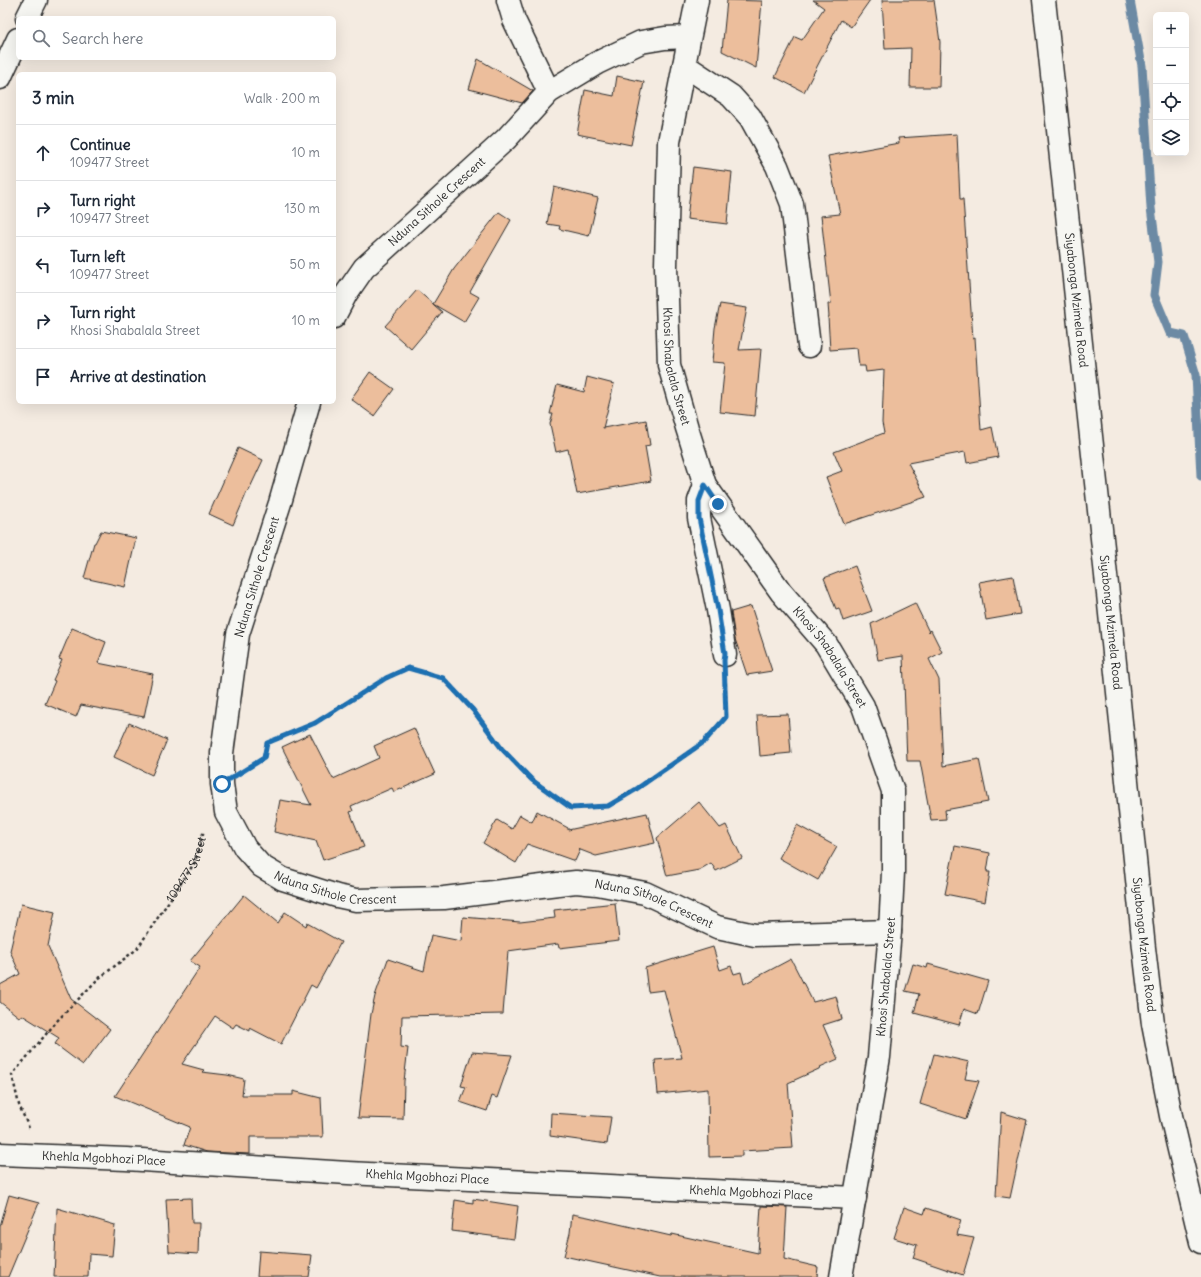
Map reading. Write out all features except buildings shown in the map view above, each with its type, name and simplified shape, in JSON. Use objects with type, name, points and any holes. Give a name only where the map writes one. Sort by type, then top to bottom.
[{"type":"street","points":[[28,16],[36,0]]},
{"type":"street","points":[[508,0],[514,20],[549,92]]},
{"type":"street","name":"Khosi Shabalala Street","points":[[697,0],[670,142],[666,266],[669,364],[705,485],[781,592],[826,644],[863,706],[893,791],[893,872],[890,931],[879,1057],[841,1277]]},
{"type":"street","name":"Siyabonga Mzimela Road","points":[[1044,0],[1153,1024],[1171,1116],[1194,1206],[1201,1242]]},
{"type":"street","name":"Nduna Sithole Crescent","points":[[336,313],[346,294],[364,268],[506,139],[549,92],[597,63],[641,42],[664,38],[689,37]]},
{"type":"street","points":[[0,78],[16,43]]},
{"type":"street","points":[[684,65],[731,96],[750,117],[777,166],[792,204],[809,346]]},
{"type":"street","name":"Nduna Sithole Crescent","points":[[308,404],[280,503],[238,634],[222,753],[222,784],[226,812],[245,848],[261,866],[282,879],[337,896],[356,900],[444,898],[576,882],[597,884],[645,893],[717,927],[755,935],[890,931]]},
{"type":"street","points":[[705,485],[699,501],[699,518],[718,610],[725,654]]},
{"type":"street","name":"Khehla Mgobhozi Place","points":[[0,1154],[126,1159],[348,1173],[855,1198]]},
{"type":"path","points":[[222,784],[264,758],[267,743],[315,723],[386,678],[408,668],[443,678],[473,710],[502,749],[532,780],[571,808],[608,806],[635,790],[704,742],[726,717],[725,654]]},
{"type":"path","name":"109477 Street","points":[[41,1156],[19,1105],[12,1074],[57,1021],[98,979],[137,949],[195,862],[205,829]]},
{"type":"waterway","points":[[1130,0],[1142,66],[1151,208],[1158,262],[1154,295],[1170,333],[1184,336],[1196,375],[1201,476]]},
{"type":"route","points":[[222,784],[264,758],[267,743],[315,723],[386,678],[408,668],[443,678],[473,710],[502,749],[532,780],[571,808],[608,806],[635,790],[704,742],[726,717],[725,654],[718,610],[699,518],[698,506],[705,485],[718,504]]}]
